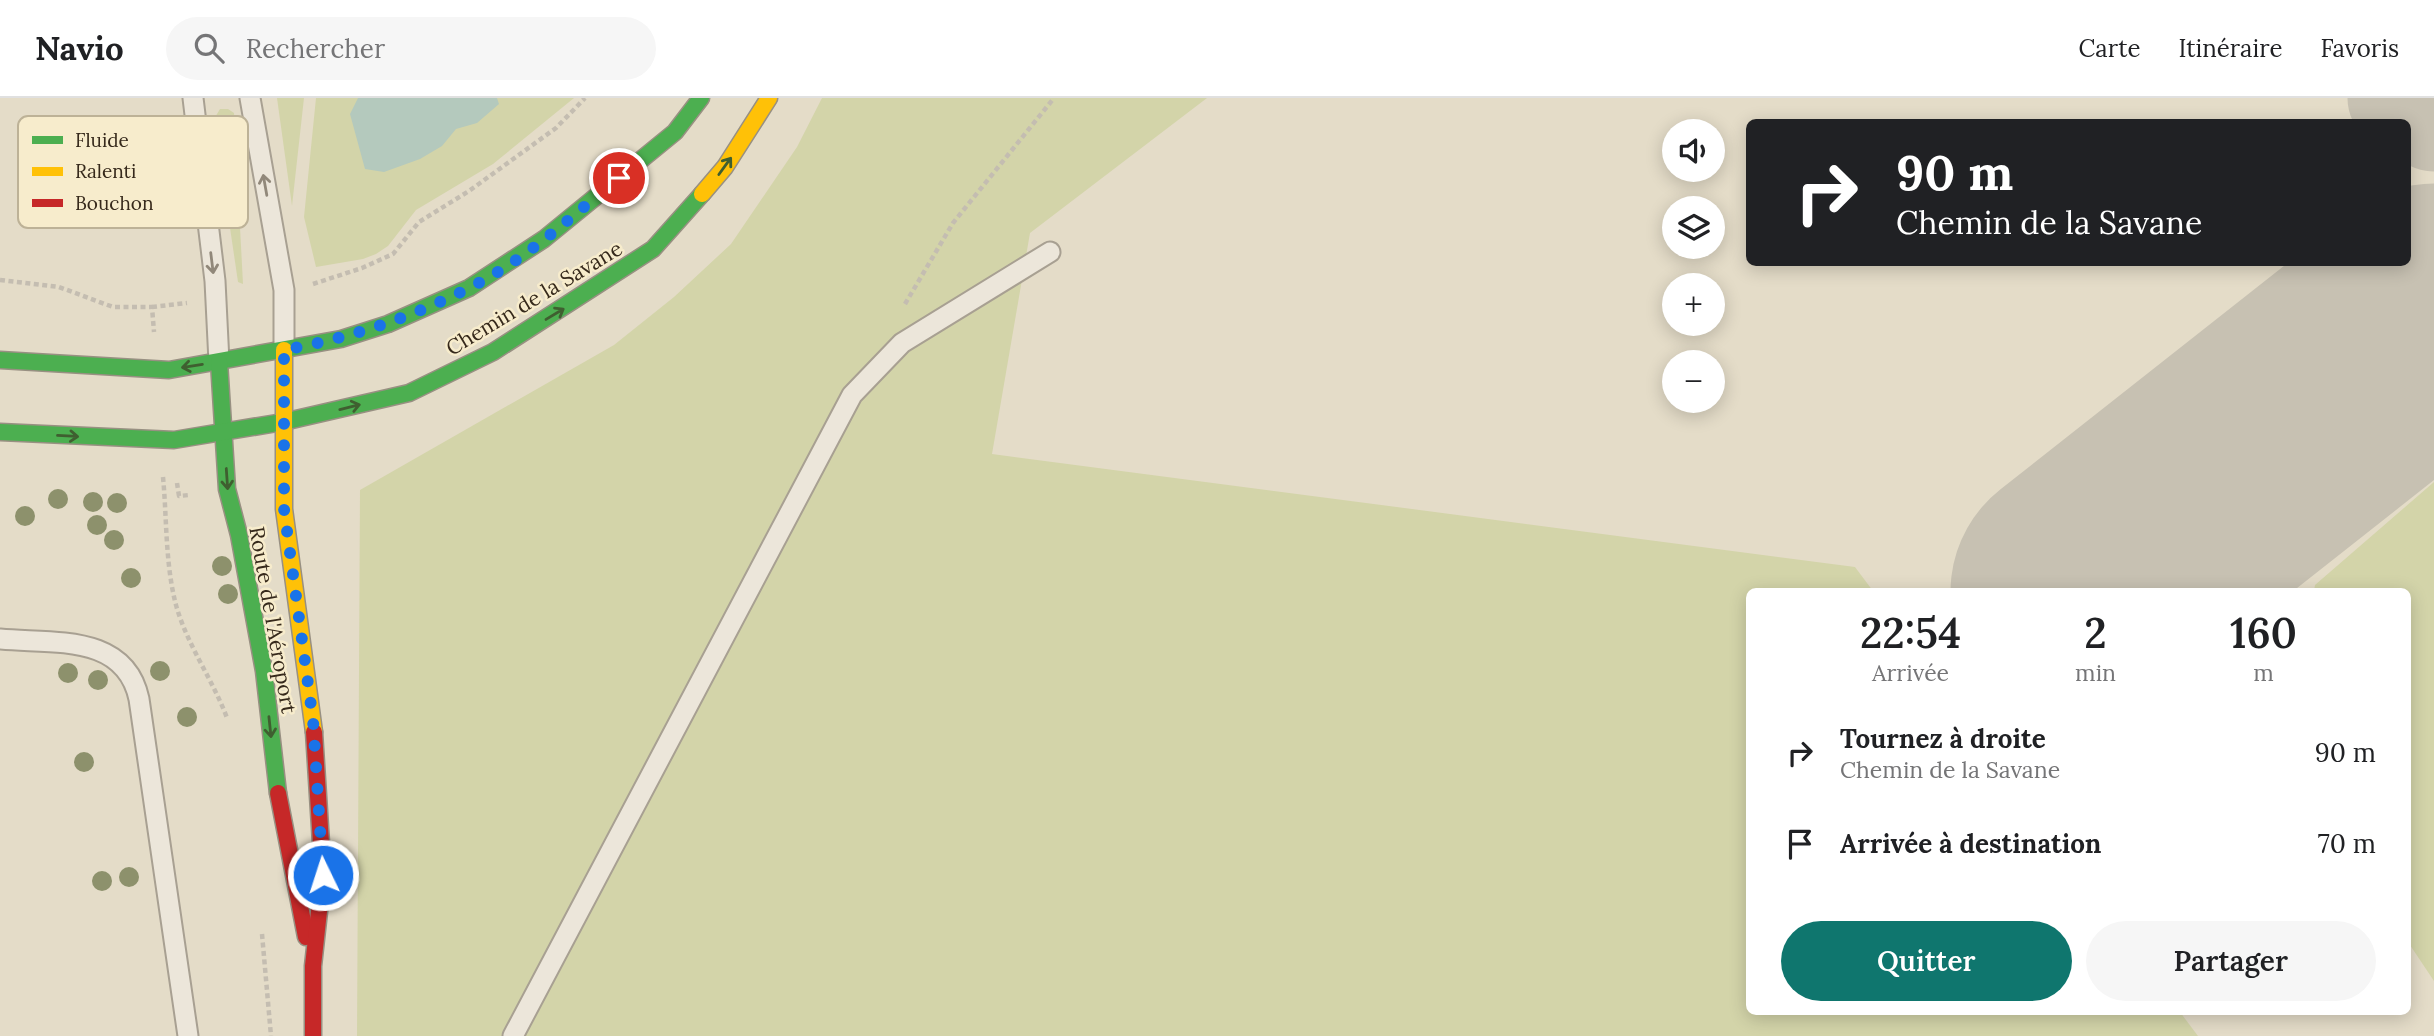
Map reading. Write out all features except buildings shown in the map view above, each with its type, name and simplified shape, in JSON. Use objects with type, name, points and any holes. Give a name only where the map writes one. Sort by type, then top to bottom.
[{"type":"street","name":"Chemin de la Savane","points":[[0,360],[170,370],[341,339],[388,324],[469,288],[544,239],[675,132],[701,98]]},
{"type":"street","name":"Chemin de la Savane","points":[[0,432],[174,439],[283,422],[409,393],[492,352],[653,250],[725,167],[769,98]]},
{"type":"street","name":"Route de l'Aéroport","points":[[284,350],[284,509],[313,720],[322,862],[313,966],[313,1036]]},
{"type":"street","name":"Route de l'Aéroport","points":[[219,362],[227,489],[239,535],[264,671],[277,789],[313,966]]},
{"type":"lane","points":[[193,98],[195,116]]},
{"type":"lane","points":[[250,98],[284,290],[284,350]]},
{"type":"lane","points":[[209,228],[215,281],[219,362]]},
{"type":"lane","points":[[513,1036],[852,395],[902,342],[1049,253]]},
{"type":"lane","points":[[0,639],[98,649],[117,659],[131,675],[139,699],[188,1036]]},
{"type":"path","points":[[315,284],[393,254],[419,222],[469,191],[556,128],[585,98]]},
{"type":"path","points":[[899,315],[953,223],[1054,98]]},
{"type":"path","points":[[0,280],[59,287],[113,307],[188,303]]},
{"type":"path","points":[[152,307],[155,339]]},
{"type":"path","points":[[163,475],[164,514],[176,606],[230,724]]},
{"type":"path","points":[[177,482],[178,496]]},
{"type":"path","points":[[261,922],[271,1036]]},
{"type":"green space","points":[[277,98],[304,98],[292,206]]},
{"type":"green space","points":[[316,98],[574,98],[493,164],[416,210],[388,246],[376,254],[363,259],[316,267],[304,217]]},
{"type":"green space","points":[[822,98],[1207,98],[1030,233],[992,454],[1855,567],[1871,588],[1746,588],[1746,1015],[2182,1015],[2198,1036],[357,1036],[360,490],[614,345],[674,297],[731,244],[797,147]]},
{"type":"green space","points":[[220,109],[228,109],[234,113],[234,116],[216,116]]},
{"type":"green space","points":[[230,228],[240,228],[243,284],[238,282]]},
{"type":"green space","points":[[2434,482],[2434,981],[2411,946],[2411,588],[2314,588]]},
{"type":"shaded area","points":[[358,98],[497,98],[499,104],[477,123],[456,129],[442,146],[420,159],[384,172],[365,169],[350,114]]},
{"type":"taxiway","points":[[2400,98],[2434,119]]},
{"type":"taxiway","points":[[2325,399],[2382,296],[2391,266]]},
{"type":"runway","points":[[2086,588],[2434,314]]},
{"type":"traffic: fast","points":[[0,360],[169,370],[341,339],[388,324],[469,288],[544,239],[675,132],[701,98]]},
{"type":"traffic: fast","points":[[0,432],[174,440],[283,422],[409,393],[493,352],[653,249],[702,194]]},
{"type":"traffic: fast","points":[[219,362],[227,489],[239,535],[264,671],[278,793]]},
{"type":"traffic: slow","points":[[702,194],[725,167],[769,98]]},
{"type":"traffic: slow","points":[[284,350],[284,509],[314,732]]},
{"type":"traffic: jam","points":[[313,1036],[313,966],[323,875],[314,732]]},
{"type":"traffic: jam","points":[[278,793],[306,937]]},
{"type":"route","points":[[323,875],[313,720],[284,509],[284,350],[341,339],[388,324],[469,288],[544,239],[619,178]]}]
